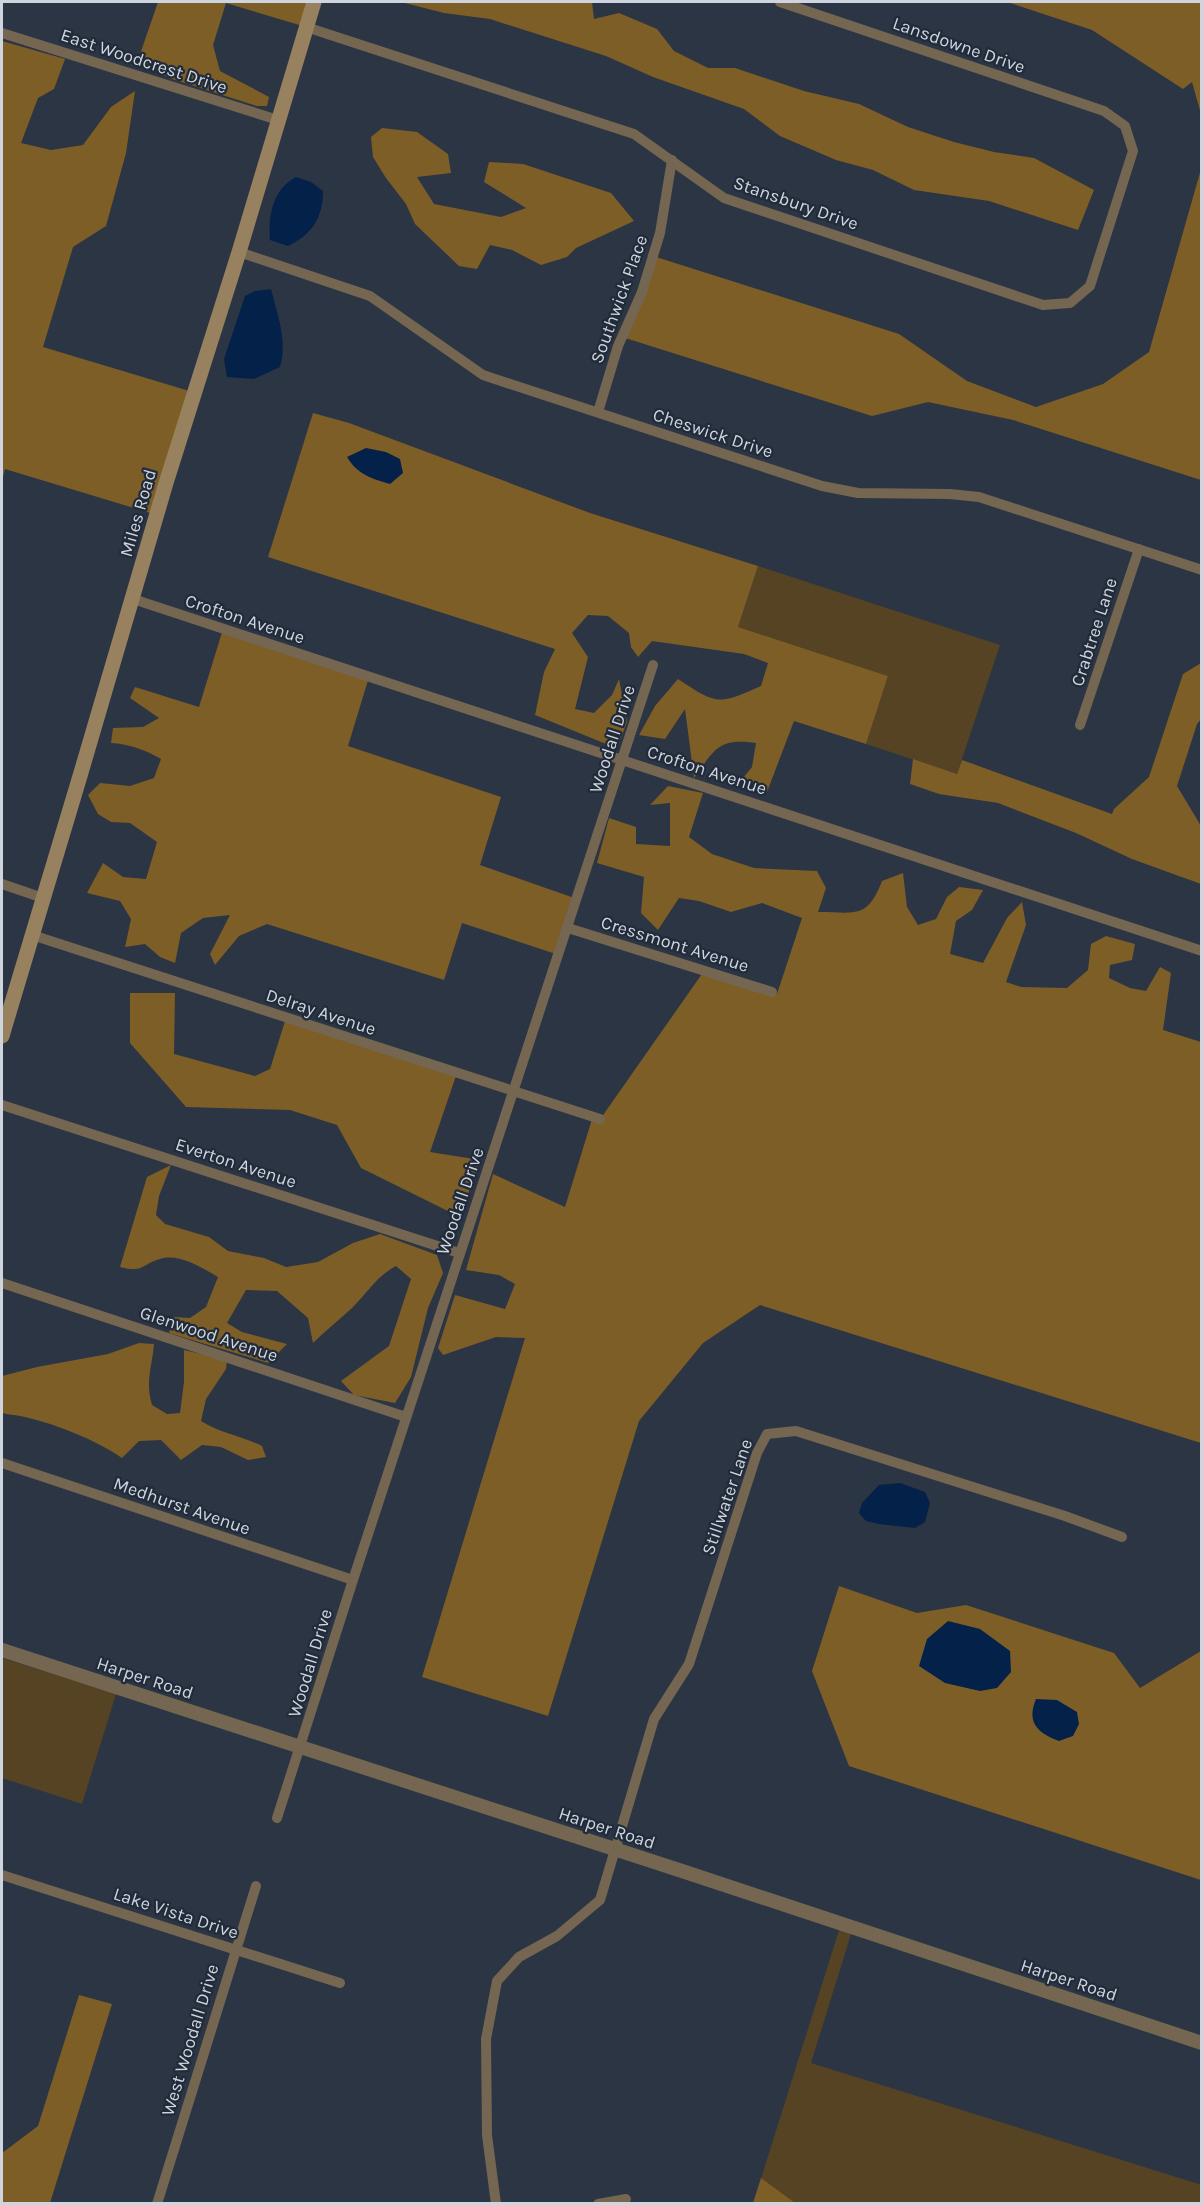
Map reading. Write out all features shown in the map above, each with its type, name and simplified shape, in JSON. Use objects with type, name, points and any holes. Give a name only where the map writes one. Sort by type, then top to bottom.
[{"type":"main road","name":"Miles Road","points":[[2,1036],[166,483],[239,252],[314,2]]},
{"type":"street","name":"Lansdowne Drive","points":[[780,2],[1104,111],[1125,126]]},
{"type":"street","name":"Stansbury Drive","points":[[306,27],[634,134],[724,198],[1043,305],[1070,303],[1090,286],[1133,151],[1125,126]]},
{"type":"street","name":"East Woodcrest Drive","points":[[2,33],[278,120]]},
{"type":"street","name":"Southwick Place","points":[[598,412],[618,346],[642,292],[660,233],[672,160]]},
{"type":"street","name":"Cheswick Drive","points":[[239,252],[370,296],[483,375],[822,486],[858,493],[950,494],[978,497],[1202,570]]},
{"type":"street","name":"Crabtree Lane","points":[[1080,724],[1139,549]]},
{"type":"street","name":"Crofton Avenue","points":[[133,599],[1202,951]]},
{"type":"street","name":"Woodall Drive","points":[[300,1748],[459,1253],[653,665]]},
{"type":"street","points":[[2,884],[43,897]]},
{"type":"street","name":"Cressmont Avenue","points":[[568,928],[772,992]]},
{"type":"street","name":"Delray Avenue","points":[[32,935],[600,1119]]},
{"type":"street","name":"Everton Avenue","points":[[2,1105],[459,1253]]},
{"type":"street","name":"Glenwood Avenue","points":[[2,1283],[406,1417]]},
{"type":"street","name":"Stillwater Lane","points":[[614,1850],[654,1719],[689,1664],[757,1453],[767,1434],[796,1431],[1065,1516],[1122,1537]]},
{"type":"street","name":"Medhurst Avenue","points":[[2,1463],[353,1580]]},
{"type":"street","name":"Harper Road","points":[[2,1650],[1202,2043]]},
{"type":"street","points":[[277,1818],[300,1748]]},
{"type":"street","points":[[496,2204],[488,2135],[486,2039],[497,1982],[519,1957],[556,1936],[600,1900],[614,1850]]},
{"type":"street","name":"Lake Vista Drive","points":[[2,1875],[340,1983]]},
{"type":"street","name":"West Woodall Drive","points":[[157,2204],[256,1886]]},
{"type":"street","points":[[598,2204],[626,2199]]},
{"type":"shaded area","points":[[158,2],[314,2],[306,27],[226,3],[213,45],[220,71],[269,97],[267,106],[257,106],[169,78],[138,60]]},
{"type":"shaded area","points":[[401,2],[592,2],[594,19],[619,13],[657,29],[674,51],[708,68],[735,68],[804,91],[859,104],[908,127],[954,142],[994,152],[1034,158],[1094,190],[1078,230],[989,201],[914,190],[873,170],[836,160],[780,136],[744,109],[653,77],[606,56],[490,19],[444,13]]},
{"type":"shaded area","points":[[1007,2],[1201,2],[1201,114],[1192,82],[1183,89],[1092,30]]},
{"type":"shaded area","points":[[2,41],[65,59],[54,89],[38,98],[21,143],[51,150],[83,145],[111,107],[135,91],[126,153],[106,226],[73,247],[43,347],[196,393],[157,515],[5,469],[2,481]]},
{"type":"shaded area","points":[[382,128],[417,132],[448,154],[451,173],[417,177],[434,204],[501,217],[526,208],[484,182],[489,162],[523,164],[611,193],[634,221],[576,248],[567,257],[541,265],[512,250],[490,245],[477,269],[459,266],[415,224],[406,204],[373,157],[371,137]]},
{"type":"shaded area","points":[[1201,169],[1201,480],[1013,420],[928,402],[872,416],[622,337],[653,256],[899,334],[967,381],[1036,407],[1103,384],[1149,352]]},
{"type":"shaded area","points":[[313,413],[349,423],[590,513],[758,566],[738,627],[888,676],[866,744],[794,721],[767,792],[743,778],[752,767],[756,743],[725,744],[713,753],[694,778],[685,709],[665,739],[639,735],[655,706],[678,679],[710,698],[736,697],[761,686],[768,663],[744,654],[652,641],[638,657],[631,647],[629,633],[608,616],[588,615],[572,633],[588,657],[575,709],[594,713],[612,695],[619,679],[627,722],[619,743],[611,746],[535,715],[544,672],[555,649],[268,557]]},
{"type":"shaded area","points":[[758,566],[1000,645],[957,774],[866,744],[888,676],[738,627]]},
{"type":"shaded area","points":[[223,629],[369,677],[348,746],[501,797],[480,865],[577,899],[559,955],[462,923],[444,980],[267,924],[239,936],[215,965],[210,954],[230,915],[203,918],[181,933],[175,963],[160,957],[145,944],[125,947],[131,919],[120,901],[87,893],[103,863],[123,877],[146,879],[157,842],[130,823],[111,822],[98,814],[88,795],[100,783],[130,786],[154,778],[161,759],[137,748],[111,743],[113,728],[143,727],[159,718],[130,698],[135,687],[199,707]]},
{"type":"shaded area","points":[[1201,663],[1201,719],[1197,724],[1177,786],[1201,826],[1201,884],[1132,859],[1076,833],[998,803],[939,794],[910,784],[913,759],[957,774],[962,760],[1112,814],[1114,809],[1149,777],[1183,674]]},
{"type":"shaded area","points":[[668,786],[703,793],[689,837],[712,854],[754,868],[817,871],[826,888],[818,912],[851,912],[865,908],[871,902],[882,881],[903,873],[907,907],[918,925],[936,919],[947,897],[959,887],[983,890],[972,910],[956,921],[950,954],[983,963],[1007,918],[1022,902],[1026,925],[1006,982],[1021,987],[1067,988],[1088,970],[1091,944],[1106,936],[1135,944],[1132,960],[1110,965],[1109,978],[1130,988],[1146,991],[1160,967],[1171,973],[1163,1030],[1201,1042],[1201,1443],[760,1305],[703,1343],[639,1421],[548,1716],[422,1677],[525,1338],[496,1337],[443,1355],[438,1348],[455,1295],[505,1309],[515,1284],[499,1275],[466,1270],[493,1174],[565,1207],[593,1116],[601,1118],[704,971],[777,994],[802,918],[762,903],[731,912],[699,901],[679,898],[658,930],[641,913],[644,877],[597,863],[609,818],[636,827],[636,844],[670,846],[670,803],[650,805]]},
{"type":"shaded area","points":[[130,993],[175,993],[174,1054],[255,1076],[270,1069],[286,1018],[457,1073],[430,1152],[480,1160],[460,1217],[361,1168],[337,1125],[290,1110],[186,1107],[130,1043]]},
{"type":"shaded area","points":[[171,1165],[159,1196],[156,1215],[165,1224],[209,1237],[228,1251],[264,1258],[286,1267],[318,1262],[353,1243],[380,1234],[437,1255],[443,1273],[428,1308],[411,1377],[395,1403],[354,1395],[341,1381],[389,1346],[411,1279],[396,1266],[378,1280],[352,1308],[313,1343],[308,1318],[277,1291],[246,1290],[227,1323],[242,1332],[287,1344],[268,1363],[169,1333],[174,1317],[190,1318],[206,1307],[218,1277],[190,1262],[175,1258],[160,1259],[138,1269],[120,1267],[147,1177]]},
{"type":"shaded area","points":[[139,1343],[154,1344],[149,1381],[150,1396],[152,1405],[167,1414],[180,1413],[184,1382],[184,1350],[227,1360],[226,1369],[206,1399],[201,1421],[262,1446],[266,1457],[248,1460],[221,1447],[202,1445],[181,1460],[161,1440],[139,1441],[122,1458],[63,1428],[2,1413],[2,1376],[108,1354]]},
{"type":"shaded area","points":[[839,1586],[917,1613],[966,1605],[1114,1653],[1140,1688],[1201,1651],[1201,1880],[849,1766],[812,1671]]},
{"type":"shaded area","points":[[2,1658],[116,1694],[82,1804],[2,1778]]},
{"type":"shaded area","points":[[840,1927],[852,1931],[811,2063],[1202,2185],[1201,2204],[795,2204],[772,2187],[753,2204]]},
{"type":"shaded area","points":[[79,1995],[112,2004],[50,2203],[2,2203],[2,2153],[38,2126]]},
{"type":"shaded area","points":[[761,2178],[795,2203],[753,2203]]},
{"type":"water","points":[[296,177],[311,182],[323,191],[321,209],[310,231],[288,246],[270,240],[271,212],[282,188]]},
{"type":"water","points":[[271,289],[282,337],[280,367],[254,379],[227,377],[224,359],[245,296],[255,291]]},
{"type":"water","points":[[366,448],[386,452],[400,459],[403,473],[390,484],[360,472],[347,457]]},
{"type":"water","points":[[900,1483],[925,1492],[930,1503],[925,1522],[915,1528],[866,1521],[859,1513],[862,1503],[879,1485]]},
{"type":"water","points":[[948,1621],[980,1629],[1010,1651],[1011,1672],[997,1688],[980,1691],[945,1683],[919,1666],[927,1639]]},
{"type":"water","points":[[1036,1699],[1057,1700],[1077,1712],[1079,1724],[1073,1736],[1059,1741],[1040,1731],[1032,1715]]}]
